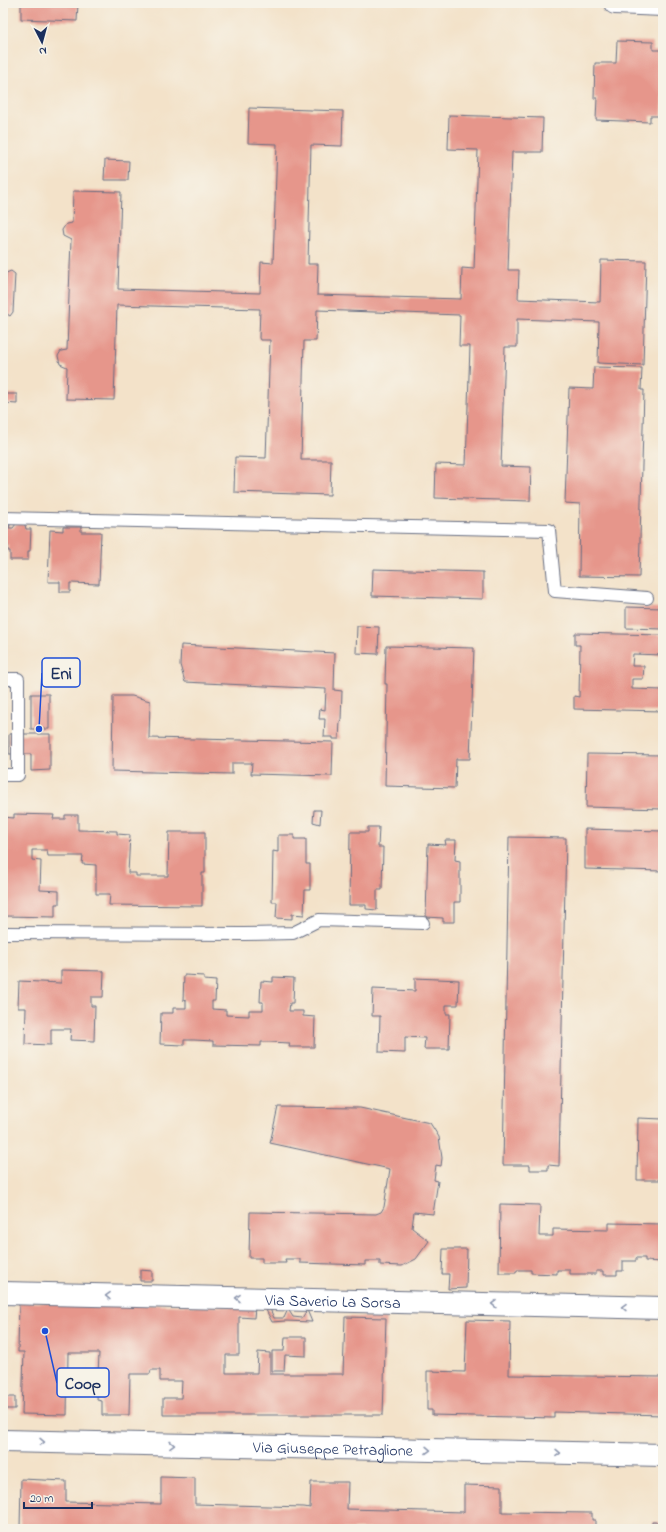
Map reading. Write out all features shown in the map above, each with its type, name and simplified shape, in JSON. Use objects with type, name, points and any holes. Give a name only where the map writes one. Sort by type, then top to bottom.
[{"type":"street","points":[[615,3],[663,5]]},
{"type":"street","name":"Via Saverio La Sorsa","points":[[3,1293],[663,1308]]},
{"type":"street","name":"Via Giuseppe Petraglione","points":[[3,1441],[663,1455]]},
{"type":"lane","points":[[3,518],[549,530],[555,591],[647,598]]},
{"type":"lane","points":[[3,679],[18,679],[18,775],[3,775]]},
{"type":"lane","points":[[3,933],[293,933],[319,920],[423,923]]},
{"type":"building","points":[[21,3],[78,3],[77,21],[21,19]]},
{"type":"building","points":[[617,41],[653,42],[653,50],[663,50],[662,116],[650,116],[650,122],[596,120],[597,98],[594,98],[595,63],[616,63]]},
{"type":"building","points":[[249,108],[343,111],[342,146],[311,145],[308,264],[318,264],[317,295],[461,299],[462,268],[474,269],[478,150],[448,149],[449,115],[543,118],[542,152],[512,152],[508,270],[519,270],[518,299],[600,302],[601,260],[646,261],[643,365],[598,363],[599,322],[517,319],[517,347],[505,347],[501,466],[531,467],[530,501],[435,498],[436,464],[466,465],[470,346],[459,346],[460,315],[317,310],[316,341],[304,341],[301,460],[331,460],[330,495],[234,492],[235,457],[266,458],[270,340],[260,340],[259,338],[260,309],[117,305],[114,400],[66,399],[67,367],[60,364],[58,356],[61,351],[67,350],[71,240],[63,236],[62,230],[66,224],[72,223],[73,191],[121,192],[118,289],[260,293],[261,262],[273,263],[277,144],[248,143]]},
{"type":"building","points":[[105,160],[129,161],[128,180],[104,180]]},
{"type":"building","points":[[11,271],[15,274],[13,312],[10,316],[4,312],[6,273]]},
{"type":"building","points":[[594,367],[642,368],[641,390],[644,390],[639,577],[579,576],[580,504],[565,503],[569,388],[593,389]]},
{"type":"building","points":[[4,394],[17,394],[17,404],[4,403]]},
{"type":"building","points":[[20,523],[25,525],[26,529],[31,529],[28,560],[10,560],[8,545],[3,544],[3,525],[10,525],[9,528],[13,528],[16,524]]},
{"type":"building","points":[[63,527],[81,527],[81,532],[101,532],[99,584],[70,583],[70,592],[60,592],[60,582],[48,582],[50,530],[63,531]]},
{"type":"building","points":[[373,569],[483,572],[483,599],[372,596]]},
{"type":"building","points":[[626,607],[663,608],[663,629],[626,628]]},
{"type":"building","points":[[357,626],[379,627],[378,654],[356,653]]},
{"type":"building","points":[[575,633],[663,635],[663,655],[633,654],[632,666],[644,666],[643,679],[632,679],[632,689],[663,690],[663,711],[574,709],[574,696],[579,697],[580,645],[575,645]]},
{"type":"building","points":[[181,645],[335,653],[334,690],[342,691],[339,739],[324,737],[325,719],[319,719],[320,709],[325,710],[326,689],[185,682],[180,665]]},
{"type":"building","points":[[386,646],[474,648],[470,759],[456,759],[455,788],[385,786],[387,684],[385,684]]},
{"type":"building","points":[[31,694],[49,694],[49,729],[31,729]]},
{"type":"building","points":[[113,696],[132,696],[150,701],[149,738],[333,742],[332,776],[251,774],[252,763],[232,763],[232,774],[112,771]]},
{"type":"building","points":[[9,734],[50,734],[50,770],[31,771],[31,754],[9,754]]},
{"type":"building","points":[[587,754],[663,755],[663,809],[586,807]]},
{"type":"building","points":[[314,810],[321,810],[320,824],[313,822]]},
{"type":"building","points":[[14,814],[54,815],[53,819],[65,819],[65,815],[78,815],[78,830],[117,831],[117,834],[130,835],[128,873],[136,873],[136,876],[168,876],[169,832],[205,832],[205,873],[202,873],[202,906],[109,905],[110,894],[96,894],[96,865],[82,864],[83,856],[48,856],[47,850],[32,850],[32,860],[41,861],[40,890],[59,891],[59,904],[55,904],[55,917],[4,916],[3,847],[5,847],[5,835],[3,835],[3,817],[14,818]]},
{"type":"building","points":[[368,827],[379,827],[378,847],[383,847],[382,890],[377,890],[377,910],[366,909],[366,905],[349,905],[350,832],[368,832]]},
{"type":"building","points":[[585,829],[663,831],[663,871],[585,869]]},
{"type":"building","points":[[278,835],[294,835],[294,839],[306,839],[306,864],[310,864],[310,890],[305,890],[304,915],[292,914],[292,919],[276,918],[277,902],[272,902],[273,851],[278,852]]},
{"type":"building","points":[[509,837],[566,838],[559,1166],[548,1165],[548,1170],[530,1170],[530,1165],[503,1165]]},
{"type":"building","points":[[445,840],[456,840],[455,860],[460,861],[460,902],[454,902],[454,922],[443,922],[443,918],[426,917],[428,844],[446,845]]},
{"type":"building","points":[[61,970],[104,971],[103,997],[91,997],[91,1006],[95,1006],[94,1041],[70,1040],[71,1029],[51,1029],[51,1045],[25,1044],[26,1008],[18,1008],[19,981],[61,983]]},
{"type":"building","points":[[184,975],[204,976],[204,980],[216,981],[215,1001],[212,1001],[212,1009],[226,1010],[226,1015],[249,1016],[249,1010],[263,1010],[263,1002],[260,1002],[261,981],[273,982],[273,977],[294,978],[293,1003],[290,1003],[289,1011],[303,1011],[303,1016],[315,1017],[314,1047],[289,1047],[290,1043],[270,1042],[261,1042],[261,1046],[213,1045],[213,1041],[194,1040],[184,1040],[184,1045],[160,1044],[161,1013],[173,1013],[173,1008],[186,1008],[186,1001],[183,1000]]},
{"type":"building","points":[[415,978],[459,980],[458,1005],[446,1005],[446,1014],[450,1014],[449,1049],[424,1049],[425,1038],[405,1037],[405,1053],[379,1052],[380,1016],[372,1016],[373,989],[415,991]]},
{"type":"building","points":[[278,1107],[360,1108],[430,1123],[439,1137],[442,1158],[441,1166],[436,1165],[434,1180],[438,1181],[433,1214],[414,1212],[412,1228],[429,1241],[416,1259],[402,1266],[380,1265],[380,1261],[365,1261],[365,1265],[300,1263],[300,1259],[285,1259],[286,1263],[262,1263],[262,1258],[249,1258],[250,1212],[376,1214],[381,1212],[384,1207],[390,1169],[270,1143]]},
{"type":"building","points":[[638,1118],[663,1119],[663,1180],[637,1180]]},
{"type":"building","points":[[500,1204],[540,1205],[539,1236],[553,1236],[553,1229],[609,1230],[609,1223],[663,1224],[663,1262],[645,1261],[645,1258],[636,1258],[636,1261],[623,1261],[623,1271],[617,1271],[617,1275],[603,1275],[603,1271],[596,1271],[596,1274],[570,1274],[570,1270],[557,1270],[557,1274],[531,1273],[531,1270],[517,1270],[516,1273],[499,1273]]},
{"type":"building","points":[[443,1249],[467,1249],[466,1288],[448,1289],[449,1274],[442,1274]]},
{"type":"building","points":[[140,1270],[152,1271],[152,1281],[140,1281]]},
{"type":"building","points":[[19,1302],[255,1307],[254,1318],[239,1317],[239,1355],[226,1355],[226,1373],[257,1373],[258,1352],[270,1353],[270,1374],[343,1374],[345,1317],[386,1318],[383,1415],[163,1415],[163,1398],[181,1398],[182,1381],[160,1381],[160,1370],[151,1370],[150,1374],[130,1374],[129,1415],[102,1415],[102,1401],[97,1400],[99,1353],[68,1353],[67,1415],[22,1414],[24,1352],[18,1352]]},
{"type":"building","points":[[270,1309],[274,1318],[284,1318],[288,1309],[293,1317],[302,1318],[307,1310],[312,1322],[272,1322],[266,1310]]},
{"type":"building","points":[[467,1320],[510,1321],[509,1375],[663,1377],[663,1415],[554,1412],[554,1418],[432,1415],[432,1410],[427,1410],[427,1371],[465,1372]]},
{"type":"building","points":[[285,1337],[306,1337],[306,1356],[285,1355],[284,1371],[272,1371],[272,1351],[284,1351]]},
{"type":"building","points":[[3,1397],[15,1397],[15,1409],[3,1409]]},
{"type":"building","points":[[161,1477],[195,1478],[195,1504],[310,1508],[311,1482],[348,1482],[347,1509],[464,1512],[464,1485],[502,1486],[502,1512],[592,1513],[592,1520],[595,1520],[595,1529],[20,1529],[21,1479],[66,1481],[66,1502],[161,1504]]},
{"type":"building","points":[[652,1522],[663,1522],[663,1529],[652,1529]]},
{"type":"place","name":"Eni","points":[[39,729]]},
{"type":"place","name":"Coop","points":[[45,1331]]}]
